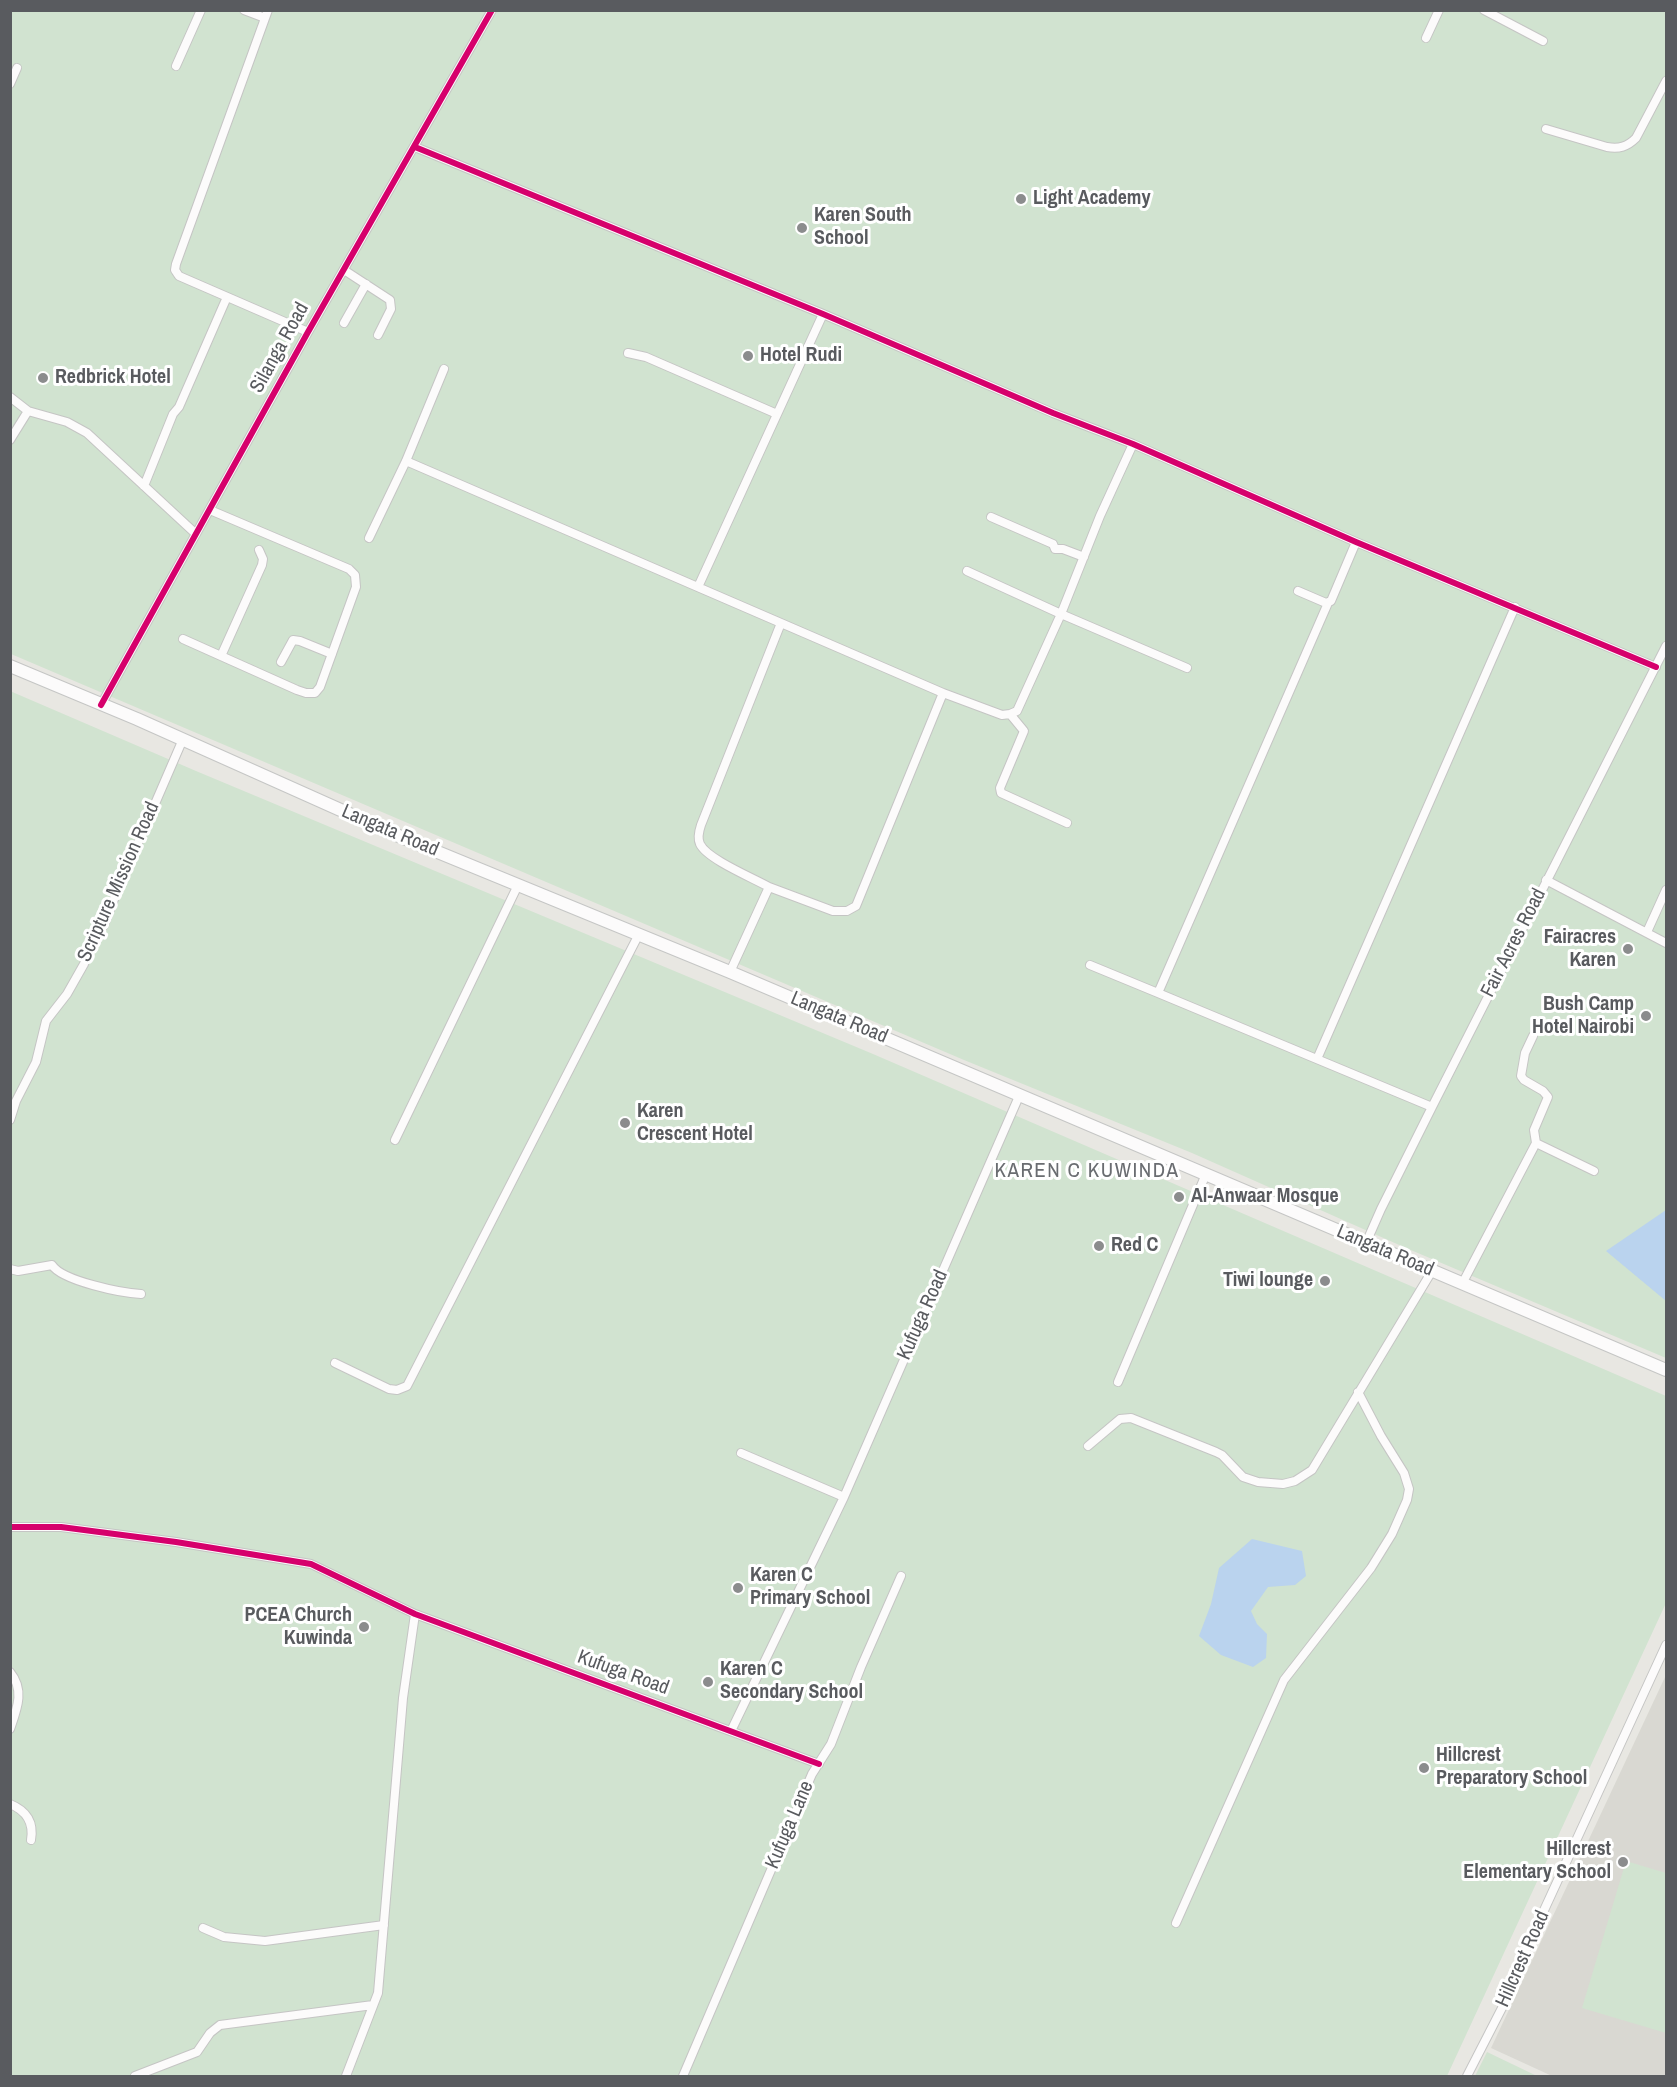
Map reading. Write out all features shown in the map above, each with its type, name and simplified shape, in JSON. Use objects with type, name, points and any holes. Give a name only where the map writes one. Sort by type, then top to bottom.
[{"type":"main road","name":"Langata Road","points":[[10,666],[183,739],[401,837],[1020,1094],[1666,1370]]},
{"type":"street","points":[[176,66],[201,10]]},
{"type":"street","points":[[244,10],[266,14],[175,270],[179,276],[308,332]]},
{"type":"street","name":"Silanga Road","points":[[102,705],[308,332],[492,10]]},
{"type":"street","points":[[1426,38],[1439,10]]},
{"type":"street","points":[[1484,10],[1543,41]]},
{"type":"street","points":[[10,84],[17,68]]},
{"type":"street","points":[[1546,129],[1607,147],[1614,148],[1630,144],[1636,138],[1666,81]]},
{"type":"street","points":[[415,147],[823,314],[1042,408],[1133,444],[1356,542],[1656,667]]},
{"type":"street","points":[[344,270],[392,303],[378,335]]},
{"type":"street","points":[[344,323],[366,284]]},
{"type":"street","points":[[144,486],[173,414],[179,407],[227,297]]},
{"type":"street","points":[[698,587],[823,314]]},
{"type":"street","points":[[628,353],[646,357],[777,414]]},
{"type":"street","points":[[369,537],[406,461],[444,369]]},
{"type":"street","points":[[10,398],[28,411],[56,418],[87,433],[196,534]]},
{"type":"street","points":[[10,440],[28,411]]},
{"type":"street","points":[[406,461],[943,693],[1002,715],[1010,714],[1020,707],[1133,444]]},
{"type":"street","points":[[183,639],[306,693],[315,693],[320,687],[356,586],[357,580],[354,572],[281,538],[210,510]]},
{"type":"street","points":[[991,517],[1053,544],[1055,549],[1063,549],[1084,557]]},
{"type":"street","points":[[1158,993],[1356,542]]},
{"type":"street","points":[[221,656],[262,565],[263,559],[259,550]]},
{"type":"street","points":[[967,571],[1186,668]]},
{"type":"street","points":[[1298,591],[1328,603]]},
{"type":"street","points":[[1317,1059],[1515,607]]},
{"type":"street","points":[[781,623],[701,825],[699,838],[702,847],[718,860],[769,886],[833,911],[847,911],[856,906],[943,693]]},
{"type":"street","points":[[281,662],[293,640],[300,640],[332,654]]},
{"type":"street","name":"Fair Acres Road","points":[[1366,1243],[1546,880],[1666,646]]},
{"type":"street","points":[[1010,714],[1024,731],[1000,788],[1001,793],[1067,823]]},
{"type":"street","name":"Scripture Mission Road","points":[[10,1120],[15,1101],[36,1062],[46,1021],[68,994],[84,964],[91,944],[104,925],[183,739]]},
{"type":"street","points":[[1546,880],[1666,943]]},
{"type":"street","points":[[395,1140],[518,885]]},
{"type":"street","points":[[730,972],[769,886]]},
{"type":"street","points":[[1647,932],[1666,890]]},
{"type":"street","points":[[335,1363],[389,1389],[397,1390],[407,1386],[639,934]]},
{"type":"street","points":[[1090,966],[1432,1107]]},
{"type":"street","points":[[1462,1284],[1536,1143],[1534,1130],[1548,1097],[1544,1091],[1524,1080],[1520,1072],[1533,1036]]},
{"type":"street","name":"Kufuga Road","points":[[731,1731],[843,1497],[1020,1094]]},
{"type":"street","points":[[1536,1143],[1594,1171]]},
{"type":"street","points":[[1118,1382],[1206,1174]]},
{"type":"street","points":[[10,1269],[18,1271],[52,1265],[58,1271],[98,1287],[122,1293],[141,1294]]},
{"type":"street","points":[[1088,1446],[1120,1419],[1131,1418],[1222,1455],[1243,1477],[1269,1483],[1283,1484],[1295,1481],[1312,1470],[1322,1457],[1358,1392],[1432,1271]]},
{"type":"street","points":[[1176,1923],[1284,1680],[1371,1568],[1392,1534],[1407,1500],[1409,1489],[1404,1473],[1358,1392]]},
{"type":"street","points":[[741,1453],[843,1497]]},
{"type":"street","name":"Kufuga Road","points":[[10,1527],[61,1527],[176,1542],[311,1564],[415,1614],[819,1764]]},
{"type":"street","name":"Kufuga Lane","points":[[683,2076],[812,1774],[831,1744],[901,1576]]},
{"type":"street","points":[[346,2076],[378,1993],[403,1698],[415,1614]]},
{"type":"street","name":"Hillcrest Road","points":[[1467,2076],[1503,2006],[1517,1969],[1666,1645]]},
{"type":"street","points":[[10,1672],[17,1680],[20,1694],[10,1729]]},
{"type":"street","points":[[10,1804],[22,1810],[32,1822],[31,1840]]},
{"type":"street","points":[[203,1928],[224,1937],[265,1941],[384,1925]]},
{"type":"street","points":[[135,2076],[197,2052],[210,2032],[220,2025],[373,2005]]},
{"type":"shaded area","name":"Hillcrest Elementary School","points":[[1666,1675],[1666,2076],[1552,2076],[1491,2048]]},
{"type":"green space","points":[[10,11],[1666,11],[1666,1358],[1406,1248],[1192,1153],[964,1060],[11,654]]},
{"type":"green space","points":[[10,691],[873,1054],[1666,1396],[1666,1603],[1447,2076],[11,2076]]},
{"type":"green space","points":[[1626,1861],[1666,1873],[1666,2033],[1582,2008]]},
{"type":"green space","points":[[1487,2052],[1537,2076],[1475,2076]]},
{"type":"water","points":[[1666,1210],[1666,1301],[1606,1251]]},
{"type":"water","points":[[1252,1539],[1302,1551],[1306,1576],[1295,1585],[1268,1587],[1251,1611],[1257,1624],[1267,1634],[1266,1658],[1253,1667],[1221,1655],[1199,1636],[1211,1604],[1219,1568]]},
{"type":"cycle path","points":[[101,705],[308,332],[492,10]]},
{"type":"cycle path","points":[[415,147],[823,314],[1053,413],[1133,444],[1356,542],[1656,667]]},
{"type":"cycle path","points":[[10,1527],[61,1527],[176,1542],[311,1564],[415,1614],[819,1764]]},
{"type":"place","name":"Light Academy","points":[[1021,199]]},
{"type":"place","name":"Karen South School","points":[[802,228]]},
{"type":"place","name":"Hotel Rudi","points":[[748,356]]},
{"type":"place","name":"Redbrick Hotel","points":[[43,378]]},
{"type":"place","name":"Fairacres Karen","points":[[1628,949]]},
{"type":"place","name":"Bush Camp Hotel Nairobi","points":[[1646,1016]]},
{"type":"place","name":"Karen Crescent Hotel","points":[[625,1123]]},
{"type":"place","name":"Al-Anwaar Mosque","points":[[1179,1197]]},
{"type":"place","name":"Red C","points":[[1099,1246]]},
{"type":"place","name":"Tiwi lounge","points":[[1325,1281]]},
{"type":"place","name":"Karen C Primary School","points":[[738,1588]]},
{"type":"place","name":"PCEA Church Kuwinda","points":[[364,1627]]},
{"type":"place","name":"Karen C Secondary School","points":[[708,1682]]},
{"type":"place","name":"Hillcrest Preparatory School","points":[[1424,1768]]},
{"type":"place","name":"Hillcrest Elementary School","points":[[1623,1862]]},
{"type":"district","name":"KAREN C KUWINDA","points":[[1087,1171]]}]
